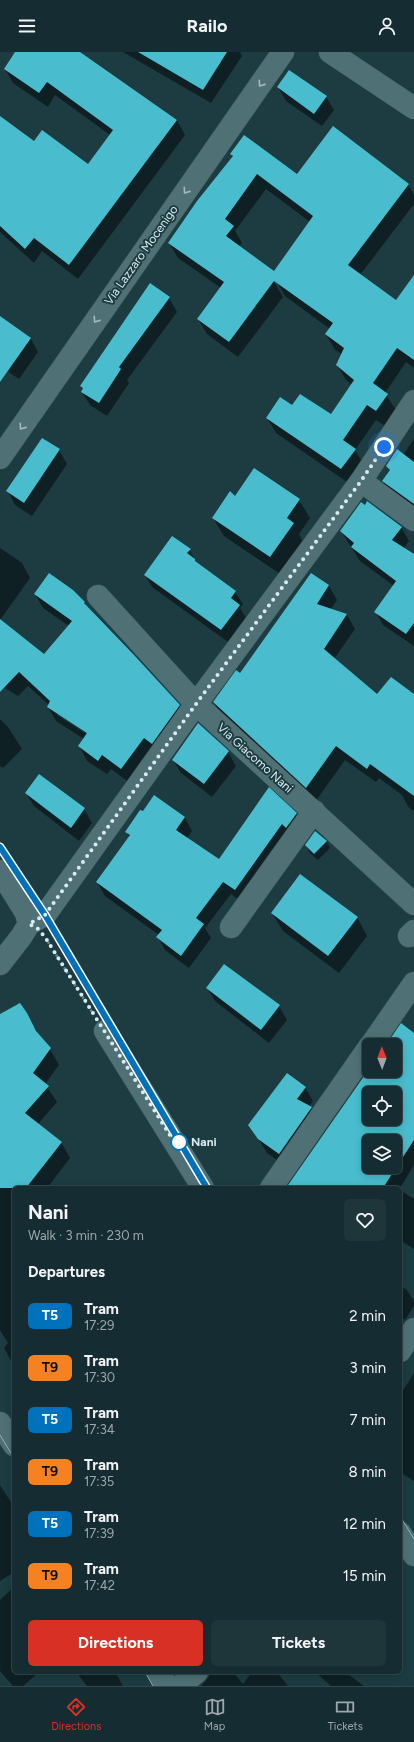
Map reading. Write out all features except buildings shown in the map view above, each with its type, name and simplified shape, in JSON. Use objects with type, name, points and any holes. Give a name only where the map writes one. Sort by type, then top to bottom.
[{"type":"street","name":"Via Lazzaro Mocenigo","points":[[0,458],[283,52]]},
{"type":"street","points":[[330,52],[414,108]]},
{"type":"street","points":[[0,964],[29,924],[45,915],[196,704],[361,481],[414,401]]},
{"type":"street","points":[[361,481],[414,520]]},
{"type":"street","name":"Via Giacomo Nani","points":[[98,596],[196,704],[414,904]]},
{"type":"street","points":[[231,927],[314,811]]},
{"type":"street","points":[[0,871],[26,913],[29,924]]},
{"type":"street","points":[[376,1038],[414,983]]},
{"type":"street","points":[[105,1032],[202,1186]]},
{"type":"street","points":[[272,1186],[362,1058]]},
{"type":"street","points":[[402,1348],[414,1329]]},
{"type":"street","points":[[0,1423],[12,1442]]},
{"type":"street","points":[[402,1536],[414,1555]]},
{"type":"street","points":[[159,1674],[167,1686]]},
{"type":"street","points":[[180,1686],[195,1674]]},
{"type":"path","points":[[29,924],[38,929],[45,937],[105,1032]]},
{"type":"tram line","points":[[0,847],[45,915],[206,1186]]},
{"type":"tram line","name":"T5","points":[[0,847],[45,915],[206,1186]]},
{"type":"tram line","points":[[0,1435],[12,1455]]},
{"type":"tram line","points":[[402,1519],[414,1539]]},
{"type":"tram line","points":[[146,1674],[153,1686]]},
{"type":"place","name":"Nani","points":[[179,1142]]},
{"type":"route","points":[[179,1142],[178,1148],[45,937],[38,929],[29,924],[45,915],[196,704],[361,481],[384,447]]}]
